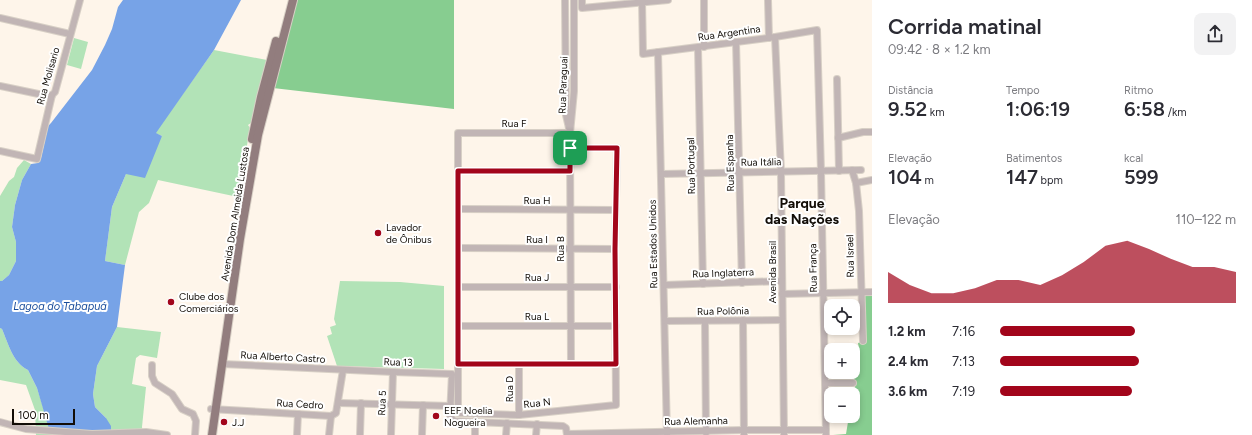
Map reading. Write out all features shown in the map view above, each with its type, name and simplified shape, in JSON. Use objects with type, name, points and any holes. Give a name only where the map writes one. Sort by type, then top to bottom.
[{"type":"main road","name":"Avenida Dom Almeida Lustosa","points":[[281,34],[288,0]]},
{"type":"main road","name":"Avenida Dom Almeida Lustosa","points":[[212,435],[213,409],[254,125],[281,34],[293,0]]},
{"type":"main road","name":"Avenida Dom Almeida Lustosa","points":[[208,435],[222,364],[238,239]]},
{"type":"street","name":"Rua Molisario","points":[[0,151],[37,159],[52,95],[55,92],[80,0]]},
{"type":"street","name":"Rua Paraguai","points":[[565,0],[566,115],[570,133]]},
{"type":"street","name":"Rua Paraguai","points":[[570,133],[574,91],[574,0]]},
{"type":"street","points":[[582,0],[582,8],[642,1],[668,0]]},
{"type":"street","name":"Rua Portugal","points":[[703,284],[701,47],[704,0]]},
{"type":"street","name":"Avenida Brasil","points":[[768,0],[781,172],[784,433]]},
{"type":"street","name":"Rua Argentina","points":[[642,1],[643,54],[772,38],[817,30]]},
{"type":"street","points":[[0,18],[70,34]]},
{"type":"street","name":"Rua França","points":[[817,30],[826,433]]},
{"type":"street","name":"Rua Espanha","points":[[736,42],[742,283]]},
{"type":"street","name":"Rua Estados Unidos","points":[[658,52],[667,433]]},
{"type":"street","points":[[837,79],[839,171]]},
{"type":"street","points":[[0,86],[44,95],[52,95]]},
{"type":"street","points":[[838,138],[863,132],[872,132]]},
{"type":"street","name":"Rua F","points":[[458,171],[458,133],[570,133]]},
{"type":"street","name":"Rua B","points":[[570,133],[571,364]]},
{"type":"street","points":[[570,148],[617,148],[615,249],[616,364],[458,364],[458,171],[570,171]]},
{"type":"street","name":"Rua Israel","points":[[852,170],[856,183],[859,211],[863,341]]},
{"type":"street","name":"Rua Itália","points":[[662,174],[861,170]]},
{"type":"street","points":[[856,183],[872,180]]},
{"type":"street","name":"Rua H","points":[[458,210],[616,210]]},
{"type":"street","name":"Rua I","points":[[458,248],[615,249]]},
{"type":"street","name":"Rua Inglaterra","points":[[664,285],[782,281]]},
{"type":"street","name":"Rua J","points":[[458,287],[616,287]]},
{"type":"street","points":[[782,294],[872,292]]},
{"type":"street","points":[[743,320],[744,432]]},
{"type":"street","name":"Rua Polônia","points":[[664,321],[782,320]]},
{"type":"street","points":[[705,321],[706,433]]},
{"type":"street","name":"Rua L","points":[[458,326],[616,326]]},
{"type":"street","name":"Rua Alberto Castro","points":[[222,364],[343,370]]},
{"type":"street","name":"Rua N","points":[[458,364],[458,413],[519,415],[616,405],[616,364]]},
{"type":"street","name":"Rua D","points":[[519,364],[519,415]]},
{"type":"street","points":[[152,365],[152,376],[155,383],[172,394],[180,407],[191,412],[195,417],[195,435]]},
{"type":"street","points":[[339,403],[343,370]]},
{"type":"street","name":"Rua 13","points":[[343,370],[452,374],[451,406]]},
{"type":"street","name":"Rua 5","points":[[391,435],[393,372]]},
{"type":"street","points":[[825,383],[852,383]]},
{"type":"street","name":"Rua Cedro","points":[[213,409],[331,416],[336,413],[339,403],[451,406]]},
{"type":"street","points":[[360,435],[361,403]]},
{"type":"street","points":[[422,435],[423,405]]},
{"type":"street","points":[[451,406],[450,416],[454,421],[563,426],[566,432]]},
{"type":"street","points":[[297,435],[298,414]]},
{"type":"street","points":[[330,435],[331,416]]},
{"type":"street","points":[[475,421],[475,435]]},
{"type":"street","points":[[0,422],[26,429],[92,434],[146,432],[167,435]]},
{"type":"street","points":[[506,423],[506,435]]},
{"type":"street","points":[[536,435],[537,424]]},
{"type":"street","name":"Rua Alemanha","points":[[566,432],[629,434],[744,432],[826,433]]},
{"type":"green space","points":[[297,0],[454,0],[454,109],[273,88]]},
{"type":"green space","points":[[74,38],[88,42],[81,69],[67,65]]},
{"type":"green space","points":[[214,50],[267,60],[251,123],[248,125],[250,128],[238,197],[158,180],[149,203],[139,212],[125,265],[105,261],[112,207],[126,174],[162,136],[155,133]]},
{"type":"green space","points":[[24,160],[31,164],[22,180],[15,205],[12,227],[16,242],[16,261],[9,275],[0,281],[0,196],[9,181],[14,177],[17,168]]},
{"type":"green space","points":[[340,281],[400,282],[444,286],[444,369],[337,366],[327,336],[332,334],[330,327],[336,325],[334,319]]},
{"type":"green space","points":[[872,294],[872,435],[833,435],[846,434],[848,423],[860,423],[860,387],[855,387],[854,379],[860,379],[860,343],[858,343],[865,341],[864,295]]},
{"type":"green space","points":[[117,327],[161,332],[157,358],[140,355],[136,358],[132,384],[146,387],[142,427],[143,434],[147,435],[36,435],[35,410],[26,385],[0,380],[0,328],[2,329],[18,363],[28,370],[37,388],[49,426],[106,418],[95,407],[93,394],[97,366]]},
{"type":"water","name":"Lagoa do Tabapuá","points":[[123,0],[241,0],[214,50],[156,133],[162,136],[145,178],[126,174],[112,207],[105,261],[125,265],[117,327],[97,366],[93,394],[95,407],[106,418],[111,426],[111,433],[49,429],[37,388],[28,370],[18,363],[2,329],[0,328],[0,281],[9,275],[16,261],[16,242],[12,227],[15,205],[22,180],[31,164],[38,163],[41,158],[48,126],[92,70],[105,45],[112,29],[118,7]]},
{"type":"place","name":"Lavador de Ônibus","points":[[378,233]]},
{"type":"place","name":"Clube dos Comerciários","points":[[171,302]]},
{"type":"place","name":"EEF Noelia Nogueira","points":[[436,416]]},
{"type":"place","name":"J.J","points":[[224,422]]},
{"type":"district","name":"Parque das Nações","points":[[802,212]]},
{"type":"route","points":[[570,148],[617,148],[615,249],[616,364],[458,364],[458,171],[570,171],[570,148]]}]
